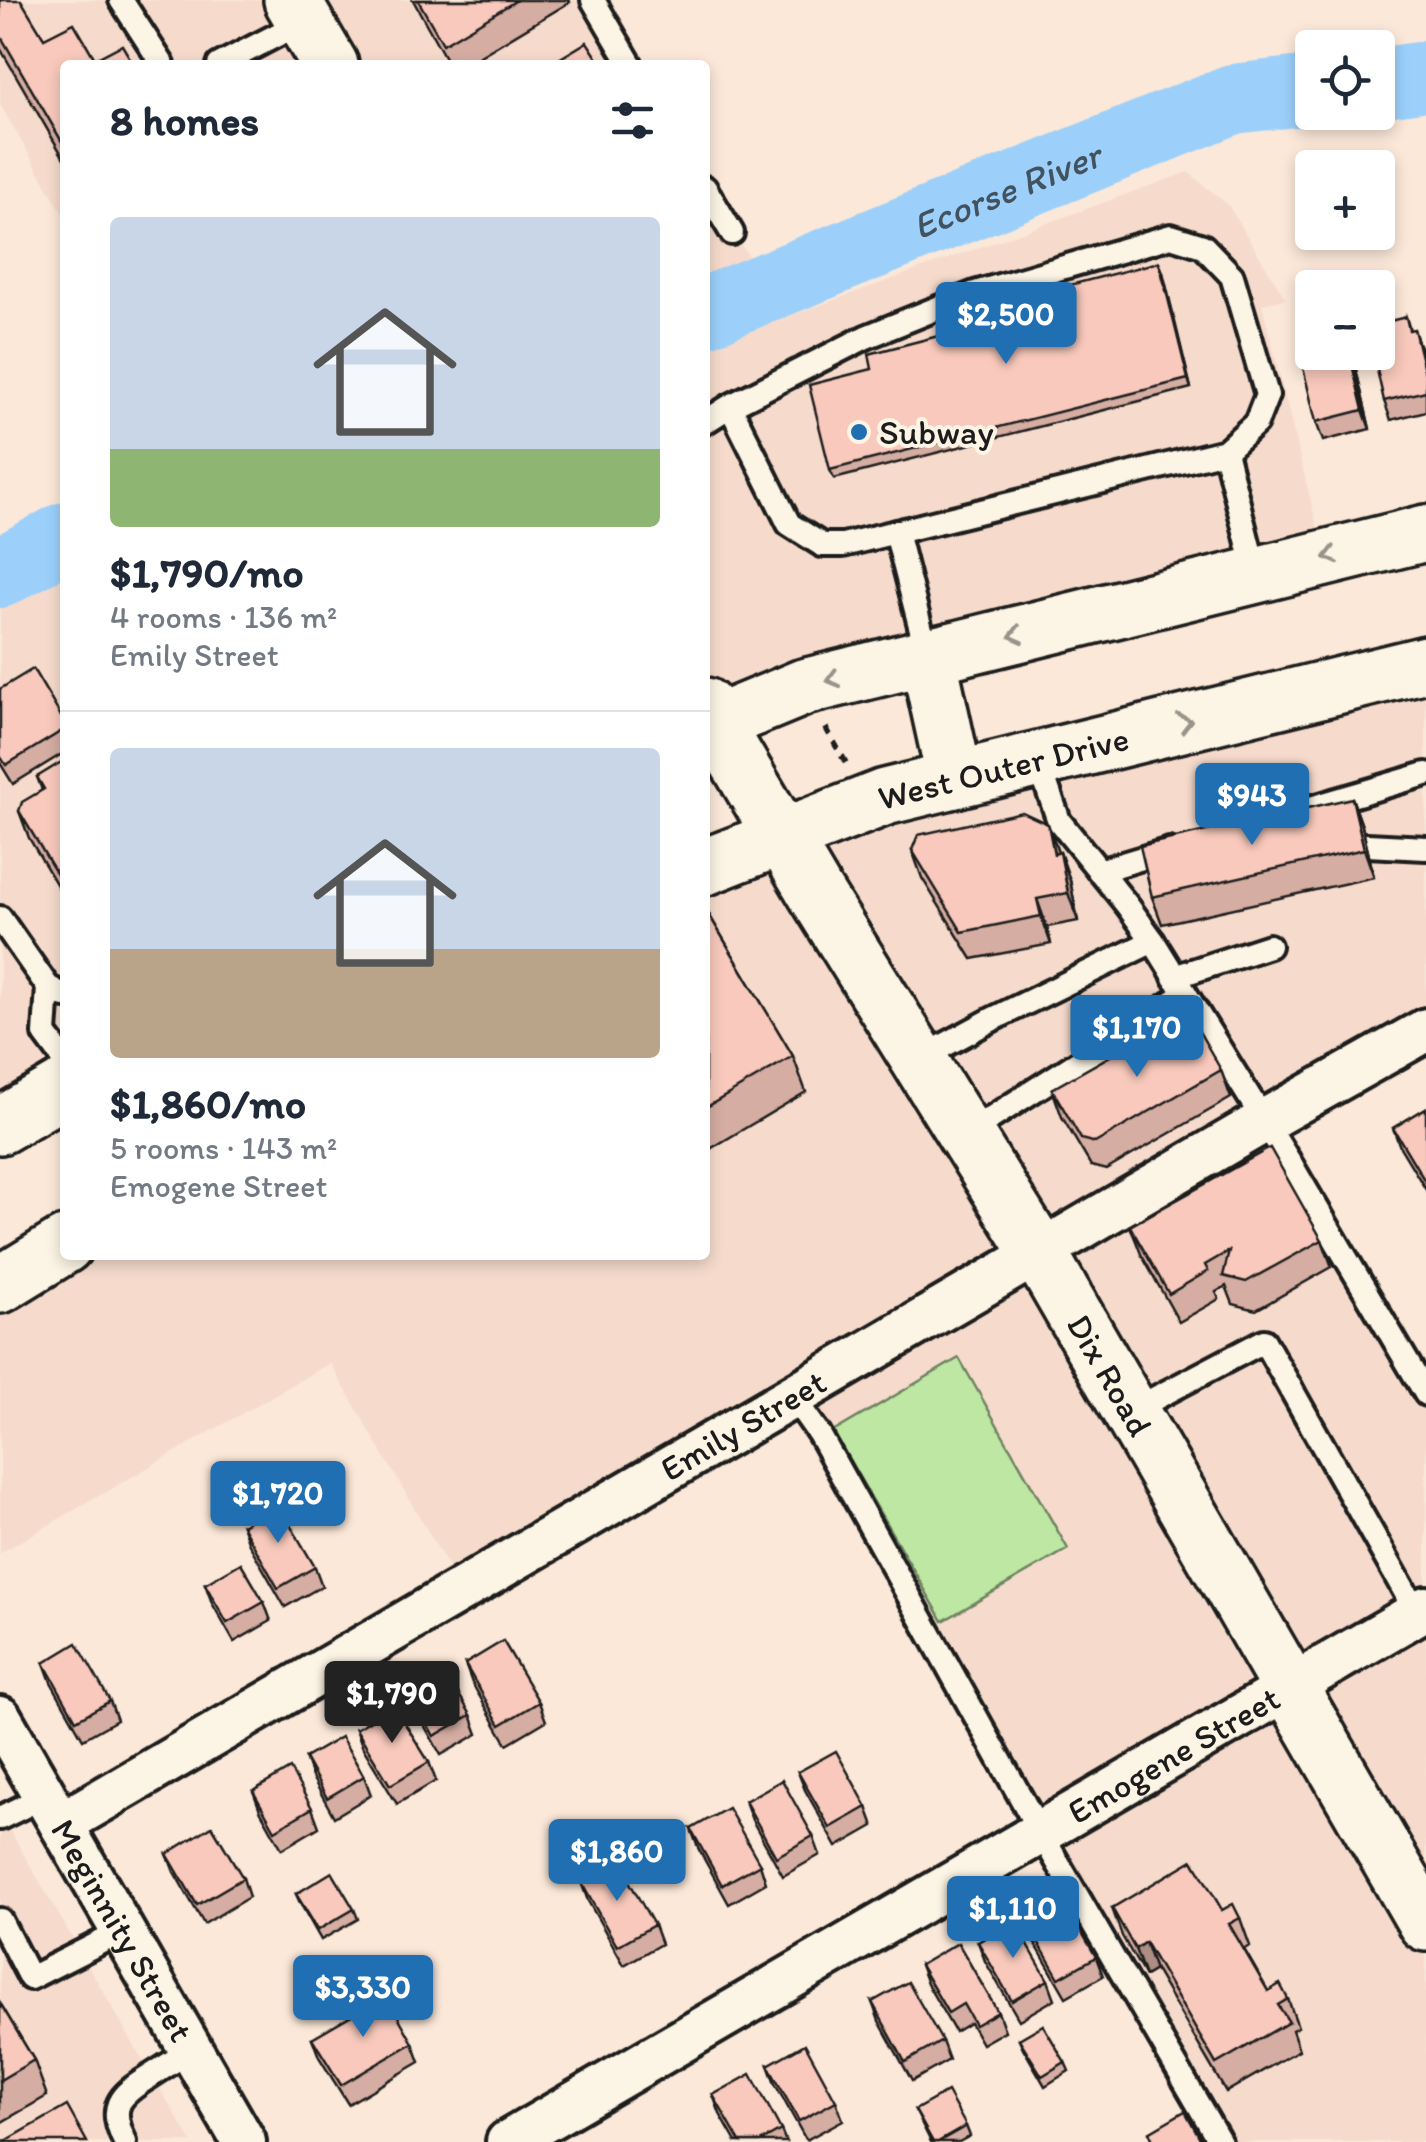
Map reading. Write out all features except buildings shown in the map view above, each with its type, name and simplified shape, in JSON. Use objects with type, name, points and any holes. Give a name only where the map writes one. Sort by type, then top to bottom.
[{"type":"main road","points":[[710,719],[804,687],[1426,533]]},
{"type":"main road","points":[[928,657],[955,780]]},
{"type":"main road","name":"West Outer Drive","points":[[710,865],[885,797],[1426,664]]},
{"type":"main road","name":"Dix Road","points":[[710,721],[1039,1253],[1426,1923]]},
{"type":"main road","points":[[0,1126],[60,1091]]},
{"type":"main road","points":[[0,1285],[60,1248]]},
{"type":"street","name":"Emily Street","points":[[53,1810],[792,1397],[1426,1030]]},
{"type":"street","name":"Emogene Street","points":[[508,2142],[1422,1610]]},
{"type":"street","name":"Meginnity Street","points":[[0,1718],[244,2142]]},
{"type":"lane","points":[[121,0],[160,60]]},
{"type":"lane","points":[[592,0],[629,60]]},
{"type":"lane","points":[[232,60],[309,29]]},
{"type":"lane","points":[[710,196],[732,233]]},
{"type":"lane","points":[[710,419],[730,406],[866,337],[975,294],[1171,236],[1204,246],[1232,276],[1266,395],[1256,423],[1224,451],[896,532],[822,545],[789,524],[730,406]]},
{"type":"lane","points":[[1224,451],[1256,575]]},
{"type":"lane","points":[[896,532],[928,657]]},
{"type":"lane","points":[[1037,758],[1059,821],[1153,942],[1426,1394]]},
{"type":"lane","points":[[1262,822],[1426,774]]},
{"type":"lane","points":[[1099,871],[1190,844]]},
{"type":"lane","points":[[1367,845],[1426,848]]},
{"type":"lane","points":[[1127,905],[1156,898]]},
{"type":"lane","points":[[0,918],[56,992],[45,1034],[60,1054]]},
{"type":"lane","points":[[919,1059],[993,1018],[1153,942]]},
{"type":"lane","points":[[966,1134],[1179,985],[1270,946]]},
{"type":"lane","points":[[1131,1411],[1264,1341],[1422,1610]]},
{"type":"lane","points":[[792,1397],[819,1434],[1040,1832],[1220,2142]]},
{"type":"lane","points":[[0,1818],[53,1810]]},
{"type":"lane","points":[[0,1920],[30,1978],[123,1931]]},
{"type":"lane","points":[[125,2142],[116,2124],[117,2106],[125,2092],[191,2050]]},
{"type":"path","points":[[823,722],[852,775]]},
{"type":"shaded area","points":[[0,0],[593,0],[628,60],[60,60],[60,208],[0,104]]},
{"type":"shaded area","points":[[1188,172],[1228,205],[1286,299],[1262,304],[1325,558],[710,727],[710,196],[787,317]]},
{"type":"shaded area","points":[[60,540],[60,1091],[0,1126],[0,573]]},
{"type":"shaded area","points":[[1426,664],[1426,1030],[1264,1121],[1426,1394],[1426,2142],[1217,2142],[793,1397],[462,1590],[330,1363],[0,1553],[0,1285],[60,1257],[710,1260],[710,866]]},
{"type":"shaded area","points":[[0,1813],[141,2057],[192,2142],[0,2142]]},
{"type":"green space","points":[[959,1358],[1068,1549],[943,1621],[833,1432]]},
{"type":"waterway","name":"Ecorse River","points":[[1395,81],[1426,76]]},
{"type":"waterway","name":"Ecorse River","points":[[710,310],[1233,99],[1295,92]]},
{"type":"waterway","name":"Ecorse River","points":[[0,573],[60,540]]},
{"type":"place","name":"Subway","points":[[859,432]]}]
